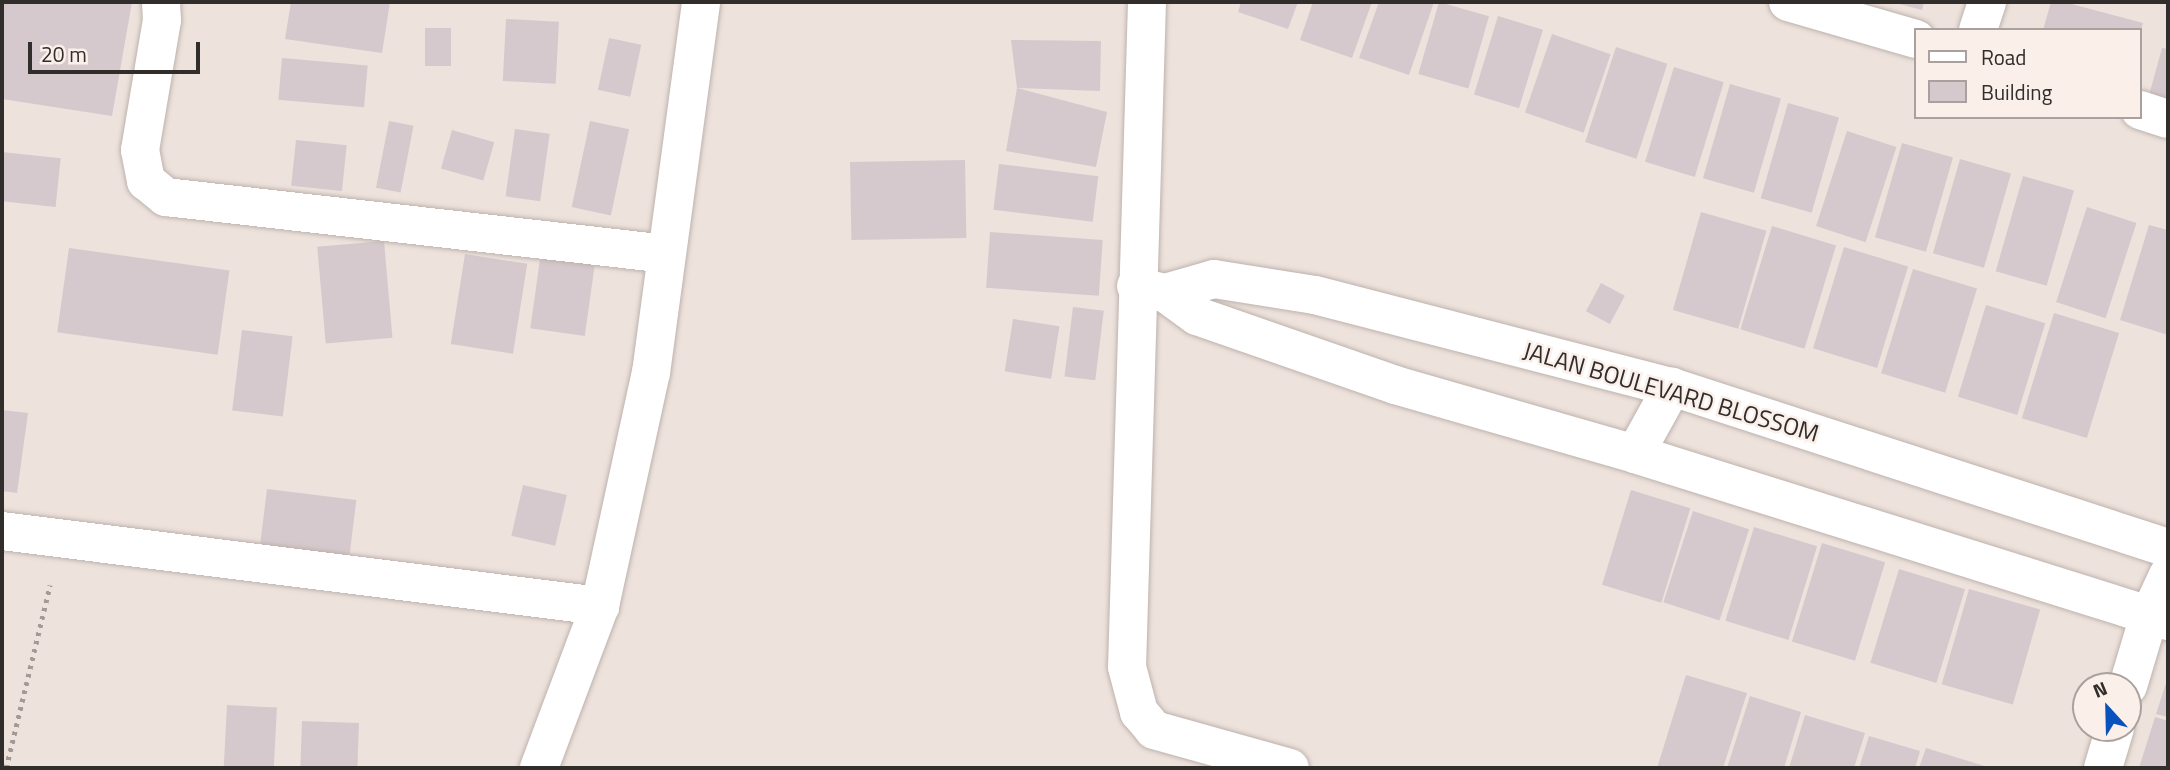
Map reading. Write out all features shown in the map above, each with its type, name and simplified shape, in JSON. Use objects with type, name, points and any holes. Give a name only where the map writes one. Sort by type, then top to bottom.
[{"type":"street","points":[[161,2],[162,20],[140,150],[146,181],[166,197],[667,254]]},
{"type":"street","points":[[539,768],[600,606],[651,373],[701,2]]},
{"type":"street","points":[[1147,2],[1151,289],[1125,622],[1132,695],[1154,730],[1290,768]]},
{"type":"street","points":[[1788,2],[1914,39]]},
{"type":"street","points":[[1979,28],[1987,2]]},
{"type":"street","points":[[2142,111],[2168,118]]},
{"type":"street","name":"JALAN BOULEVARD BLOSSOM","points":[[1151,289],[1214,279],[1315,295],[1672,387],[2168,548]]},
{"type":"street","points":[[1151,289],[1197,316],[1395,385],[1635,454],[2159,619]]},
{"type":"street","points":[[1635,454],[1672,387]]},
{"type":"street","points":[[2,531],[600,606]]},
{"type":"street","points":[[2134,672],[2159,619],[2168,575]]},
{"type":"street","points":[[2103,768],[2111,742]]},
{"type":"path","points":[[6,768],[62,537]]},
{"type":"building","points":[[2,2],[132,2],[112,116],[2,99]]},
{"type":"building","points":[[291,2],[390,2],[382,53],[285,39]]},
{"type":"building","points":[[1241,2],[1298,2],[1288,29],[1238,12]]},
{"type":"building","points":[[1313,2],[1372,2],[1352,58],[1300,40]]},
{"type":"building","points":[[1379,2],[1434,2],[1409,75],[1359,58]]},
{"type":"building","points":[[1439,2],[1489,16],[1468,88],[1418,74]]},
{"type":"building","points":[[1892,2],[1924,2],[1922,10]]},
{"type":"building","points":[[2051,2],[2064,2],[2143,23],[2142,28],[2044,28]]},
{"type":"building","points":[[1498,16],[1543,30],[1519,108],[1474,94]]},
{"type":"building","points":[[506,19],[559,22],[556,84],[503,81]]},
{"type":"building","points":[[425,28],[451,28],[451,66],[425,66]]},
{"type":"building","points":[[1552,34],[1611,54],[1584,133],[1525,112]]},
{"type":"building","points":[[609,38],[641,45],[630,97],[598,90]]},
{"type":"building","points":[[1011,40],[1101,41],[1100,91],[1017,88]]},
{"type":"building","points":[[1616,47],[1667,64],[1636,159],[1585,142]]},
{"type":"building","points":[[2162,48],[2168,49],[2168,104],[2148,99]]},
{"type":"building","points":[[282,58],[368,65],[364,107],[278,100]]},
{"type":"building","points":[[1674,67],[1724,82],[1695,177],[1645,162]]},
{"type":"building","points":[[1730,84],[1781,99],[1754,193],[1703,178]]},
{"type":"building","points":[[1017,88],[1107,112],[1096,167],[1006,151]]},
{"type":"building","points":[[1788,103],[1839,118],[1812,213],[1761,198]]},
{"type":"building","points":[[389,121],[414,126],[401,193],[376,188]]},
{"type":"building","points":[[590,121],[629,129],[611,215],[572,207]]},
{"type":"building","points":[[515,129],[550,134],[540,201],[506,196]]},
{"type":"building","points":[[452,130],[494,142],[483,181],[441,168]]},
{"type":"building","points":[[1847,131],[1896,147],[1866,242],[1816,226]]},
{"type":"building","points":[[296,140],[347,145],[342,191],[291,186]]},
{"type":"building","points":[[1902,143],[1953,158],[1926,252],[1875,237]]},
{"type":"building","points":[[2,152],[61,158],[56,207],[2,201]]},
{"type":"building","points":[[1960,159],[2011,174],[1984,268],[1933,253]]},
{"type":"building","points":[[965,160],[966,238],[851,240],[850,162]]},
{"type":"building","points":[[999,164],[1098,176],[1093,222],[993,210]]},
{"type":"building","points":[[2023,176],[2074,191],[2047,286],[1996,271]]},
{"type":"building","points":[[2087,207],[2136,223],[2106,318],[2056,302]]},
{"type":"building","points":[[1701,212],[1766,231],[1738,329],[1673,310]]},
{"type":"building","points":[[2149,225],[2168,230],[2168,335],[2120,320]]},
{"type":"building","points":[[1772,226],[1836,246],[1804,349],[1740,329]]},
{"type":"building","points":[[990,232],[1103,240],[1099,296],[986,288]]},
{"type":"building","points":[[384,241],[392,338],[326,343],[317,247]]},
{"type":"building","points":[[1844,247],[1908,267],[1877,368],[1813,348]]},
{"type":"building","points":[[69,248],[229,271],[218,355],[57,332]]},
{"type":"building","points":[[541,252],[595,260],[585,336],[530,328]]},
{"type":"building","points":[[465,254],[527,264],[513,354],[451,344]]},
{"type":"building","points":[[1913,269],[1977,289],[1945,393],[1881,373]]},
{"type":"building","points":[[1601,283],[1625,296],[1610,324],[1586,311]]},
{"type":"building","points":[[1986,305],[2045,323],[2017,415],[1958,397]]},
{"type":"building","points":[[1073,307],[1104,311],[1095,380],[1064,376]]},
{"type":"building","points":[[2054,313],[2119,333],[2087,438],[2022,418]]},
{"type":"building","points":[[1013,319],[1059,326],[1051,379],[1005,371]]},
{"type":"building","points":[[242,330],[293,336],[283,417],[232,410]]},
{"type":"building","points":[[2,410],[28,413],[17,493],[2,491]]},
{"type":"building","points":[[523,485],[567,495],[555,546],[511,536]]},
{"type":"building","points":[[267,489],[356,500],[349,562],[259,551]]},
{"type":"building","points":[[1631,490],[1690,508],[1661,603],[1602,585]]},
{"type":"building","points":[[1693,511],[1749,529],[1719,621],[1663,602]]},
{"type":"building","points":[[1754,527],[1817,546],[1788,640],[1725,621]]},
{"type":"building","points":[[1822,543],[1885,562],[1855,661],[1792,641]]},
{"type":"building","points":[[1899,569],[1965,589],[1936,683],[1870,663]]},
{"type":"building","points":[[1969,589],[2040,609],[2013,705],[1942,684]]},
{"type":"building","points":[[1686,675],[1747,693],[1723,768],[1657,768]]},
{"type":"building","points":[[2168,677],[2168,717],[2156,714]]},
{"type":"building","points":[[1750,696],[1801,712],[1784,768],[1727,768]]},
{"type":"building","points":[[227,705],[277,708],[274,768],[224,768]]},
{"type":"building","points":[[1805,715],[1865,733],[1854,768],[1789,768]]},
{"type":"building","points":[[2155,717],[2168,721],[2168,768],[2139,768]]},
{"type":"building","points":[[302,721],[359,723],[357,768],[300,768]]},
{"type":"building","points":[[1869,736],[1920,751],[1915,768],[1859,768]]},
{"type":"building","points":[[1926,748],[1991,768],[1919,768]]}]
